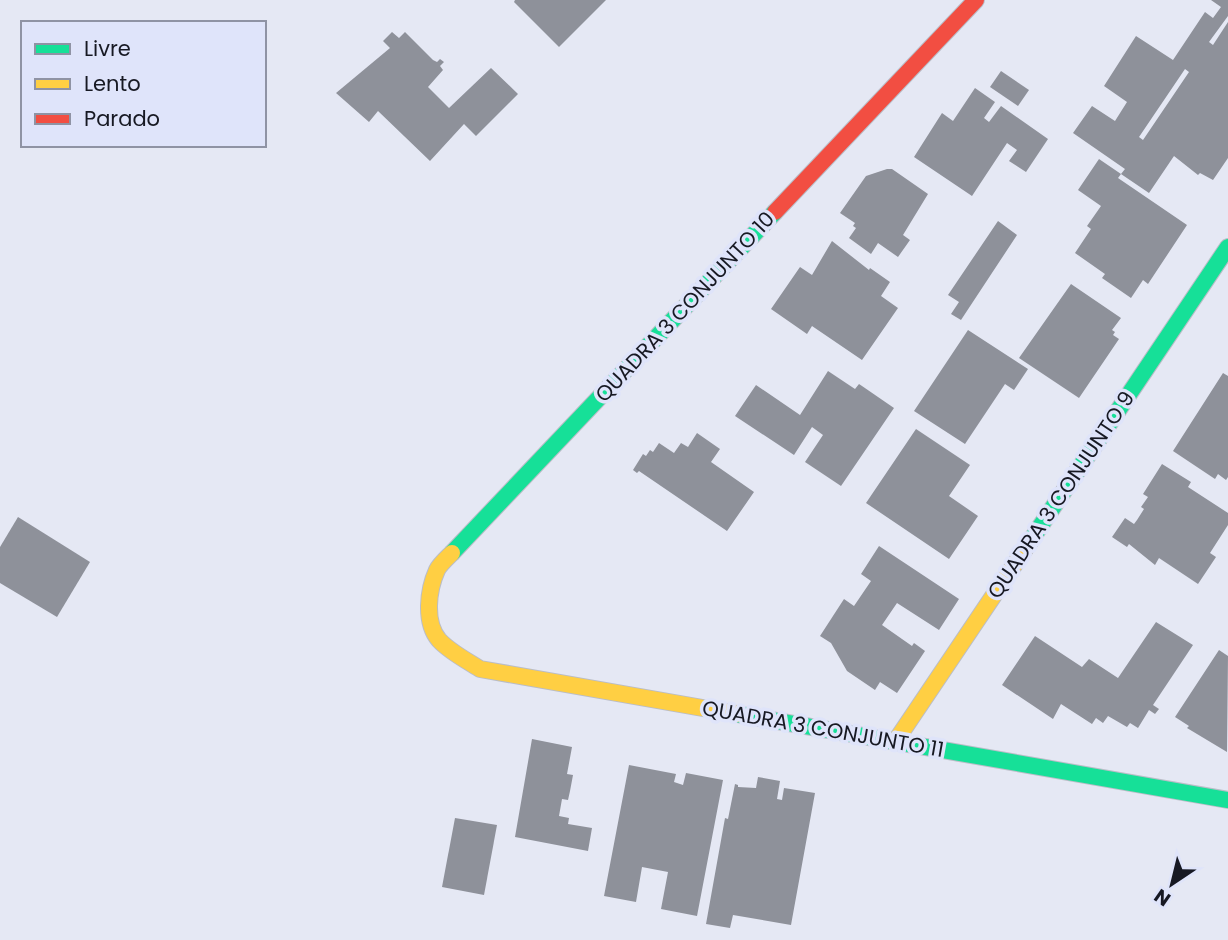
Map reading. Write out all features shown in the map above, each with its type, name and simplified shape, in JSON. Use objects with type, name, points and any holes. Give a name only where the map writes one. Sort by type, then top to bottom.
[{"type":"street","name":"QUADRA 3 CONJUNTO 10","points":[[431,630],[429,599],[438,568],[976,0]]},
{"type":"street","name":"QUADRA 3 CONJUNTO 9","points":[[895,742],[1228,247]]},
{"type":"street","name":"QUADRA 3 CONJUNTO 11","points":[[431,630],[453,653],[480,669],[1228,800]]},
{"type":"building","points":[[515,0],[606,0],[559,47]]},
{"type":"building","points":[[1211,0],[1228,0],[1228,16],[1209,42],[1213,45],[1228,22],[1228,158],[1213,180],[1200,173],[1198,175],[1174,156],[1149,193],[1121,174],[1125,169],[1073,133],[1092,106],[1115,121],[1127,102],[1104,86],[1136,36],[1173,60],[1205,12],[1213,18],[1221,7]],"holes":[[[1185,69],[1189,72],[1143,140],[1139,137]]]},
{"type":"building","points":[[392,32],[399,38],[405,32],[433,60],[437,62],[440,59],[444,62],[440,66],[443,70],[428,87],[449,108],[491,68],[518,94],[476,136],[464,124],[430,161],[378,111],[369,122],[336,93],[390,48],[383,41]]},
{"type":"building","points":[[1001,71],[1029,90],[1018,106],[990,87]]},
{"type":"building","points":[[975,88],[995,102],[984,118],[989,122],[1001,106],[1048,139],[1026,172],[1009,161],[1017,150],[1007,143],[972,196],[914,157],[942,113],[953,121]]},
{"type":"building","points":[[1099,159],[1121,174],[1118,178],[1187,225],[1148,284],[1143,280],[1131,298],[1102,278],[1105,274],[1075,253],[1091,229],[1087,226],[1101,206],[1078,190]]},
{"type":"building","points":[[892,169],[928,194],[903,235],[910,240],[898,257],[878,243],[871,254],[849,238],[856,228],[853,226],[855,223],[840,213],[866,176]]},
{"type":"building","points":[[998,221],[1017,235],[961,320],[951,314],[959,302],[948,295]]},
{"type":"building","points":[[832,241],[869,270],[870,268],[890,282],[881,296],[898,308],[862,360],[812,326],[807,334],[771,309],[800,267],[812,275]]},
{"type":"building","points":[[1071,284],[1121,318],[1112,330],[1115,332],[1113,335],[1119,339],[1079,398],[1019,358]]},
{"type":"building","points":[[968,330],[1028,369],[1014,390],[1005,384],[965,444],[914,411]]},
{"type":"building","points":[[828,371],[855,389],[859,384],[894,408],[841,486],[805,462],[823,435],[812,427],[794,455],[735,416],[756,385],[800,415]]},
{"type":"building","points":[[1223,373],[1228,376],[1226,480],[1218,474],[1215,479],[1173,451]]},
{"type":"building","points":[[916,429],[970,465],[949,496],[978,516],[949,559],[866,503]]},
{"type":"building","points":[[697,433],[720,449],[711,462],[754,492],[727,531],[639,471],[637,473],[633,470],[643,454],[646,456],[650,450],[653,452],[659,443],[674,453],[681,443],[688,447]]},
{"type":"building","points":[[1162,464],[1191,482],[1188,487],[1228,513],[1228,525],[1210,553],[1216,557],[1198,584],[1159,558],[1155,565],[1129,544],[1127,547],[1112,537],[1125,518],[1134,524],[1137,520],[1148,497],[1143,494]]},
{"type":"building","points":[[18,517],[90,562],[57,617],[0,583],[0,547]]},
{"type":"building","points":[[879,546],[959,599],[939,630],[897,603],[882,625],[912,646],[914,643],[925,651],[897,693],[880,682],[875,690],[847,671],[831,643],[820,636],[844,599],[854,606],[871,581],[861,574]]},
{"type":"building","points":[[1156,622],[1193,645],[1153,705],[1159,709],[1155,714],[1149,710],[1138,728],[1130,723],[1127,727],[1108,716],[1103,723],[1096,718],[1092,724],[1061,704],[1053,719],[1002,685],[1035,636],[1082,667],[1089,659],[1118,678]]},
{"type":"building","points":[[1219,650],[1228,656],[1227,752],[1187,728],[1189,726],[1175,717]]},
{"type":"building","points":[[532,739],[572,747],[567,774],[573,775],[570,791],[568,800],[562,799],[559,816],[569,818],[568,824],[592,828],[588,851],[515,837]]},
{"type":"building","points":[[629,765],[676,774],[674,782],[683,785],[686,773],[723,780],[697,916],[661,909],[668,872],[642,867],[636,902],[604,896]]},
{"type":"building","points":[[758,777],[780,781],[777,799],[782,800],[784,788],[815,793],[791,925],[733,915],[730,928],[706,924],[725,818],[728,819],[735,784],[738,787],[756,788]]},
{"type":"building","points":[[455,818],[497,825],[484,895],[442,887]]},
{"type":"traffic: fast","points":[[452,553],[775,212]]},
{"type":"traffic: fast","points":[[1029,543],[1228,247]]},
{"type":"traffic: fast","points":[[737,714],[1228,800]]},
{"type":"traffic: slow","points":[[895,742],[1029,543]]},
{"type":"traffic: slow","points":[[452,553],[437,570],[434,578],[429,606],[431,624],[443,644],[480,669],[737,714]]},
{"type":"traffic: jam","points":[[775,212],[976,0]]}]
